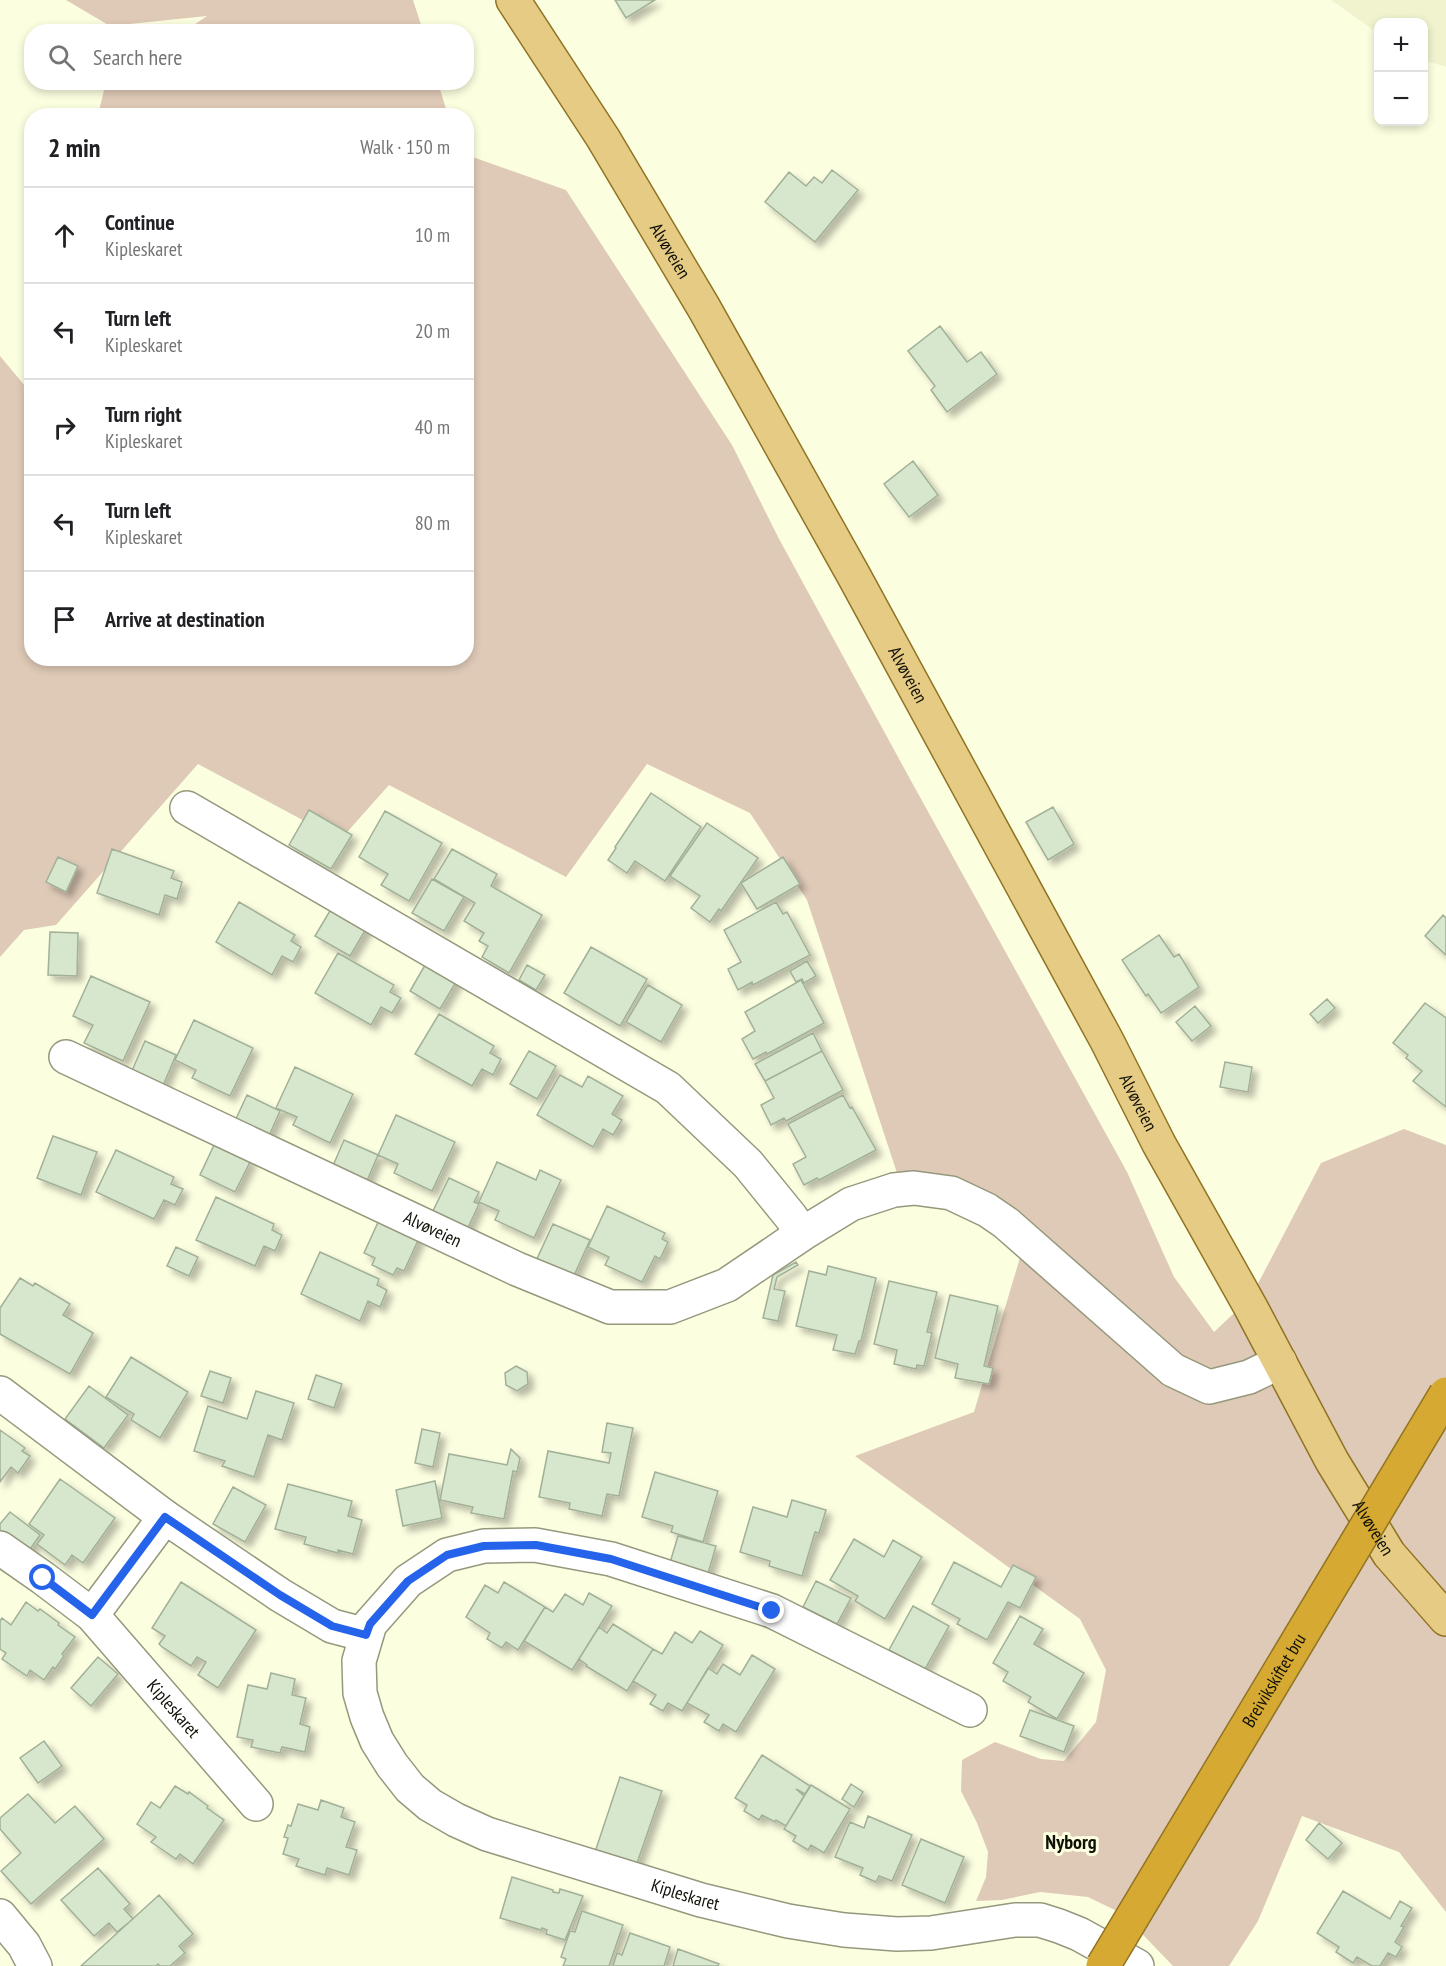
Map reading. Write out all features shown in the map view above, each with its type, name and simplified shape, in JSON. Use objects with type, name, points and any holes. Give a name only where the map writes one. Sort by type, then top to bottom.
[{"type":"highway","name":"Breivikskiftet bru","points":[[1103,1966],[1446,1394]]},
{"type":"main road","name":"Alvøveien","points":[[525,4],[705,308],[860,586],[1332,1461],[1389,1554],[1446,1619]]},
{"type":"street","points":[[187,808],[668,1088],[748,1164],[802,1234]]},
{"type":"street","name":"Alvøveien","points":[[66,1057],[518,1269],[610,1307],[670,1307],[727,1285],[851,1204],[894,1190],[914,1188],[951,1193],[987,1210],[1006,1223],[1173,1370],[1209,1388],[1249,1377],[1280,1362]]},
{"type":"street","points":[[0,1393],[165,1517],[290,1601],[332,1626],[366,1635]]},
{"type":"street","points":[[92,1615],[165,1517]]},
{"type":"street","name":"Kipleskaret","points":[[970,1710],[772,1611],[611,1559],[536,1545],[484,1546],[447,1555],[408,1581],[370,1624],[359,1661],[360,1693],[367,1717],[377,1741],[392,1765],[410,1788],[430,1805],[487,1834],[700,1900],[788,1921],[844,1930],[897,1934],[931,1933],[1015,1920],[1040,1920],[1078,1934],[1137,1966]]},
{"type":"street","name":"Kipleskaret","points":[[0,1548],[92,1615],[256,1804]]},
{"type":"street","points":[[0,1916],[24,1946],[35,1966]]},
{"type":"shaded area","points":[[66,0],[413,0],[421,24],[195,24],[207,16],[129,24],[107,24]]},
{"type":"shaded area","points":[[1331,0],[1446,0],[1446,67],[1428,61],[1428,18],[1374,18],[1374,30]]},
{"type":"shaded area","points":[[104,90],[440,90],[446,108],[100,108]]},
{"type":"shaded area","points":[[474,157],[566,190],[732,445],[778,537],[1127,1172],[1174,1277],[1214,1332],[1251,1297],[1321,1163],[1404,1129],[1446,1145],[1446,1912],[1399,1852],[1302,1816],[1258,1921],[1229,1966],[1173,1966],[1123,1914],[1088,1897],[1040,1892],[1002,1900],[976,1901],[986,1877],[988,1852],[961,1791],[962,1760],[995,1742],[1041,1759],[1064,1761],[1096,1722],[1106,1670],[1080,1619],[855,1456],[974,1412],[1024,1244],[900,1182],[807,900],[750,813],[647,764],[566,877],[389,785],[340,840],[198,764],[56,925],[24,930],[0,957],[0,356],[24,385],[24,666],[474,666]]},
{"type":"building","points":[[615,0],[655,0],[626,18]]},
{"type":"building","points":[[832,170],[858,190],[815,242],[765,202],[789,172],[806,186],[814,177],[822,183]]},
{"type":"building","points":[[940,326],[967,362],[981,352],[997,374],[947,412],[931,390],[935,386],[908,351]]},
{"type":"building","points":[[913,461],[938,495],[909,517],[884,484]]},
{"type":"building","points":[[651,793],[701,827],[665,881],[635,861],[627,873],[608,860]]},
{"type":"building","points":[[1053,807],[1074,844],[1048,860],[1026,822]]},
{"type":"building","points":[[309,810],[352,835],[331,869],[289,845]]},
{"type":"building","points":[[385,811],[442,843],[409,901],[381,885],[388,874],[359,857]]},
{"type":"building","points":[[707,823],[758,858],[721,911],[719,909],[710,922],[691,908],[700,896],[670,876]]},
{"type":"building","points":[[112,849],[174,871],[171,878],[182,882],[177,899],[165,895],[159,915],[97,893]]},
{"type":"building","points":[[452,849],[497,874],[491,886],[542,915],[509,973],[482,957],[488,946],[479,941],[484,933],[464,921],[475,903],[434,879]]},
{"type":"building","points":[[58,857],[78,866],[66,892],[46,882]]},
{"type":"building","points":[[783,857],[800,884],[757,909],[741,883]]},
{"type":"building","points":[[432,879],[464,897],[444,931],[412,913]]},
{"type":"building","points":[[239,902],[295,935],[291,941],[301,947],[293,962],[282,956],[272,975],[216,942]]},
{"type":"building","points":[[776,902],[783,914],[787,912],[810,955],[753,985],[752,982],[738,990],[728,969],[741,962],[724,930]]},
{"type":"building","points":[[334,904],[369,924],[350,956],[315,936]]},
{"type":"building","points":[[1443,915],[1446,918],[1446,955],[1425,936]]},
{"type":"building","points":[[50,932],[78,933],[77,976],[48,975]]},
{"type":"building","points":[[1159,935],[1174,957],[1179,954],[1199,987],[1161,1013],[1148,994],[1146,996],[1122,960]]},
{"type":"building","points":[[591,947],[647,979],[620,1026],[564,993]]},
{"type":"building","points":[[338,953],[394,985],[390,992],[401,998],[392,1013],[381,1007],[371,1025],[315,993]]},
{"type":"building","points":[[428,960],[459,977],[440,1009],[410,991]]},
{"type":"building","points":[[807,961],[816,976],[804,983],[802,979],[796,982],[790,971]]},
{"type":"building","points":[[527,965],[545,975],[536,990],[519,980]]},
{"type":"building","points":[[91,976],[150,1002],[123,1061],[84,1043],[93,1025],[73,1016]]},
{"type":"building","points":[[801,980],[824,1023],[767,1054],[766,1052],[753,1059],[742,1039],[755,1031],[745,1012]]},
{"type":"building","points":[[648,985],[682,1005],[661,1042],[626,1022]]},
{"type":"building","points":[[1327,999],[1335,1008],[1318,1023],[1310,1014]]},
{"type":"building","points":[[1425,1003],[1446,1018],[1446,1107],[1413,1081],[1422,1071],[1393,1043]]},
{"type":"building","points":[[1195,1006],[1211,1026],[1192,1041],[1176,1022]]},
{"type":"building","points":[[439,1014],[494,1046],[490,1053],[501,1059],[493,1075],[482,1069],[472,1086],[415,1054]]},
{"type":"building","points":[[194,1020],[253,1048],[230,1096],[192,1078],[196,1070],[175,1060]]},
{"type":"building","points":[[813,1033],[822,1051],[765,1081],[755,1064]]},
{"type":"building","points":[[145,1041],[176,1055],[162,1088],[130,1075]]},
{"type":"building","points":[[529,1051],[556,1066],[537,1099],[510,1084]]},
{"type":"building","points":[[822,1051],[843,1090],[786,1121],[784,1118],[771,1125],[761,1105],[774,1098],[765,1081]]},
{"type":"building","points":[[1225,1062],[1252,1067],[1248,1092],[1220,1087]]},
{"type":"building","points":[[295,1067],[353,1094],[330,1143],[293,1125],[297,1117],[276,1108]]},
{"type":"building","points":[[560,1075],[582,1087],[588,1076],[623,1096],[612,1114],[622,1120],[613,1135],[603,1129],[593,1147],[537,1115]]},
{"type":"building","points":[[247,1095],[280,1111],[268,1138],[234,1123]]},
{"type":"building","points":[[843,1095],[876,1150],[819,1180],[817,1178],[804,1185],[793,1164],[806,1157],[788,1124]]},
{"type":"building","points":[[396,1115],[455,1142],[432,1191],[394,1173],[398,1164],[378,1155]]},
{"type":"building","points":[[53,1136],[97,1152],[81,1195],[37,1178]]},
{"type":"building","points":[[344,1140],[378,1155],[366,1183],[332,1168]]},
{"type":"building","points":[[215,1143],[251,1160],[235,1192],[200,1175]]},
{"type":"building","points":[[116,1150],[174,1177],[171,1184],[183,1189],[175,1205],[164,1200],[154,1219],[96,1192]]},
{"type":"building","points":[[497,1162],[536,1180],[540,1170],[561,1180],[534,1238],[495,1220],[499,1211],[479,1202]]},
{"type":"building","points":[[449,1178],[479,1192],[474,1202],[479,1204],[466,1232],[431,1215]]},
{"type":"building","points":[[216,1197],[274,1224],[272,1230],[282,1235],[275,1251],[264,1246],[255,1266],[196,1240]]},
{"type":"building","points":[[607,1206],[665,1233],[662,1239],[668,1242],[660,1259],[655,1256],[642,1282],[605,1265],[609,1257],[588,1247]]},
{"type":"building","points":[[380,1218],[420,1236],[404,1271],[397,1268],[393,1275],[372,1265],[375,1258],[364,1253]]},
{"type":"building","points":[[553,1224],[590,1240],[572,1280],[535,1263]]},
{"type":"building","points":[[176,1247],[198,1257],[189,1276],[167,1266]]},
{"type":"building","points":[[320,1252],[379,1279],[377,1285],[387,1290],[380,1307],[368,1301],[360,1321],[301,1294]]},
{"type":"building","points":[[796,1262],[798,1265],[777,1277],[774,1289],[785,1291],[778,1321],[763,1318],[773,1275]]},
{"type":"building","points":[[828,1266],[876,1278],[861,1341],[859,1341],[855,1354],[833,1350],[837,1335],[796,1326],[809,1271],[826,1275]]},
{"type":"building","points":[[20,1278],[33,1286],[35,1283],[70,1304],[63,1315],[93,1333],[70,1374],[0,1334],[0,1308]]},
{"type":"building","points":[[889,1281],[937,1292],[927,1332],[932,1333],[924,1366],[917,1365],[916,1369],[894,1364],[897,1350],[874,1344]]},
{"type":"building","points":[[950,1295],[998,1306],[984,1366],[993,1368],[989,1384],[955,1378],[958,1364],[935,1358]]},
{"type":"building","points":[[131,1357],[188,1392],[160,1438],[131,1420],[134,1414],[106,1397]]},
{"type":"building","points":[[516,1366],[527,1372],[528,1384],[517,1391],[506,1385],[505,1373]]},
{"type":"building","points":[[210,1371],[231,1378],[223,1403],[201,1396]]},
{"type":"building","points":[[316,1375],[342,1384],[334,1408],[308,1399]]},
{"type":"building","points":[[89,1386],[128,1415],[104,1448],[65,1419]]},
{"type":"building","points":[[256,1391],[294,1403],[282,1440],[268,1435],[254,1477],[222,1466],[225,1461],[194,1451],[208,1406],[247,1419]]},
{"type":"building","points":[[607,1423],[633,1428],[619,1496],[607,1494],[602,1516],[569,1509],[570,1503],[539,1497],[548,1451],[609,1463],[611,1453],[602,1452]]},
{"type":"building","points":[[422,1429],[440,1433],[433,1467],[415,1463]]},
{"type":"building","points":[[0,1430],[25,1448],[22,1451],[30,1456],[18,1473],[11,1467],[0,1482]]},
{"type":"building","points":[[511,1449],[520,1458],[517,1472],[513,1471],[504,1519],[471,1513],[473,1507],[440,1500],[449,1454],[507,1465]]},
{"type":"building","points":[[655,1472],[718,1491],[703,1542],[671,1532],[673,1526],[642,1517]]},
{"type":"building","points":[[60,1479],[115,1518],[83,1563],[72,1555],[65,1565],[37,1544],[44,1535],[29,1524]]},
{"type":"building","points":[[435,1481],[442,1518],[403,1526],[396,1490]]},
{"type":"building","points":[[288,1484],[352,1501],[348,1516],[362,1520],[353,1554],[338,1550],[338,1553],[304,1544],[306,1537],[275,1529]]},
{"type":"building","points":[[233,1487],[266,1505],[245,1542],[213,1524]]},
{"type":"building","points":[[792,1500],[826,1510],[819,1533],[815,1532],[802,1576],[769,1566],[770,1561],[740,1552],[753,1507],[787,1517]]},
{"type":"building","points":[[10,1512],[40,1535],[26,1555],[0,1536],[0,1524]]},
{"type":"building","points":[[678,1536],[716,1546],[707,1577],[669,1566]]},
{"type":"building","points":[[854,1539],[884,1557],[893,1540],[922,1557],[885,1619],[855,1601],[858,1596],[830,1580]]},
{"type":"building","points":[[954,1562],[1001,1587],[1013,1565],[1036,1577],[1020,1608],[1008,1602],[987,1640],[957,1624],[960,1619],[932,1604]]},
{"type":"building","points":[[816,1581],[851,1598],[837,1624],[803,1607]]},
{"type":"building","points":[[181,1582],[256,1630],[218,1688],[198,1675],[206,1662],[197,1657],[191,1666],[162,1647],[159,1644],[165,1636],[152,1628]]},
{"type":"building","points":[[504,1582],[545,1607],[518,1650],[506,1642],[502,1648],[487,1639],[490,1633],[466,1617],[485,1585],[498,1593]]},
{"type":"building","points":[[589,1593],[612,1606],[572,1670],[524,1641],[545,1607],[553,1612],[565,1594],[583,1605]]},
{"type":"building","points":[[26,1602],[38,1611],[40,1609],[75,1637],[62,1654],[64,1656],[55,1669],[53,1667],[44,1680],[30,1670],[27,1676],[2,1659],[6,1653],[0,1649],[0,1621],[2,1618],[11,1625]]},
{"type":"building","points":[[913,1606],[949,1626],[925,1669],[889,1650]]},
{"type":"building","points":[[1020,1616],[1043,1629],[1034,1644],[1084,1673],[1057,1719],[1028,1702],[1031,1697],[1003,1681],[1008,1672],[993,1663]]},
{"type":"building","points":[[613,1624],[653,1649],[627,1691],[586,1666],[579,1659],[599,1627],[607,1633]]},
{"type":"building","points":[[700,1631],[723,1645],[682,1711],[668,1703],[663,1711],[650,1704],[656,1695],[633,1681],[653,1649],[662,1654],[675,1632],[692,1643]]},
{"type":"building","points":[[752,1655],[775,1669],[736,1732],[723,1724],[719,1731],[704,1722],[709,1715],[687,1703],[708,1668],[717,1674],[723,1664],[740,1675]]},
{"type":"building","points":[[98,1657],[118,1674],[91,1706],[71,1688]]},
{"type":"building","points":[[271,1673],[295,1679],[292,1695],[306,1698],[300,1724],[310,1727],[305,1752],[282,1747],[280,1753],[251,1747],[253,1740],[237,1737],[248,1685],[267,1689]]},
{"type":"building","points":[[1030,1710],[1074,1726],[1064,1752],[1020,1736]]},
{"type":"building","points":[[44,1741],[62,1766],[38,1783],[20,1758]]},
{"type":"building","points":[[762,1755],[810,1786],[805,1794],[796,1789],[804,1796],[786,1826],[762,1815],[759,1820],[744,1811],[747,1805],[735,1798]]},
{"type":"building","points":[[620,1777],[662,1791],[636,1866],[595,1852]]},
{"type":"building","points":[[851,1784],[863,1792],[854,1807],[842,1799]]},
{"type":"building","points":[[811,1785],[850,1809],[824,1853],[811,1845],[808,1850],[793,1841],[796,1836],[784,1829]]},
{"type":"building","points":[[175,1786],[188,1794],[189,1792],[224,1820],[193,1864],[180,1854],[176,1859],[151,1842],[156,1837],[137,1824],[151,1802],[160,1808]]},
{"type":"building","points":[[28,1794],[55,1823],[75,1806],[104,1839],[31,1904],[1,1871],[21,1853],[0,1829],[0,1818]]},
{"type":"building","points":[[321,1800],[344,1808],[341,1817],[355,1822],[346,1847],[357,1850],[349,1875],[327,1868],[325,1875],[296,1866],[299,1859],[283,1854],[288,1838],[284,1837],[288,1825],[291,1826],[298,1804],[318,1810]]},
{"type":"building","points":[[868,1816],[912,1835],[892,1881],[879,1876],[876,1882],[860,1875],[863,1868],[835,1857],[850,1822],[864,1828]]},
{"type":"building","points":[[1319,1823],[1342,1843],[1328,1859],[1306,1840]]},
{"type":"building","points":[[921,1839],[964,1857],[945,1903],[902,1885]]},
{"type":"building","points":[[98,1868],[130,1904],[124,1909],[133,1919],[117,1932],[109,1923],[94,1936],[61,1900]]},
{"type":"building","points":[[512,1877],[553,1890],[553,1892],[559,1893],[560,1889],[583,1896],[565,1940],[546,1934],[547,1930],[542,1928],[541,1930],[500,1918]]},
{"type":"building","points":[[1343,1891],[1390,1919],[1400,1901],[1412,1908],[1395,1942],[1402,1947],[1396,1957],[1388,1953],[1380,1966],[1372,1966],[1357,1957],[1353,1963],[1336,1952],[1339,1947],[1317,1933]]},
{"type":"building","points":[[159,1895],[193,1934],[179,1946],[185,1953],[170,1966],[158,1964],[156,1966],[81,1966]]},
{"type":"building","points":[[582,1911],[623,1925],[609,1966],[563,1966],[566,1959],[561,1957],[570,1931],[575,1932]]},
{"type":"building","points":[[630,1933],[670,1947],[664,1966],[613,1966],[617,1953],[622,1955]]},
{"type":"building","points":[[678,1949],[719,1964],[718,1966],[673,1966]]},
{"type":"district","name":"Nyborg","points":[[1071,1842]]},
{"type":"route","points":[[43,1578],[92,1615],[165,1517],[280,1595],[332,1626],[366,1635],[370,1624],[408,1581],[447,1555],[484,1546],[536,1545],[611,1559],[772,1611]]}]
